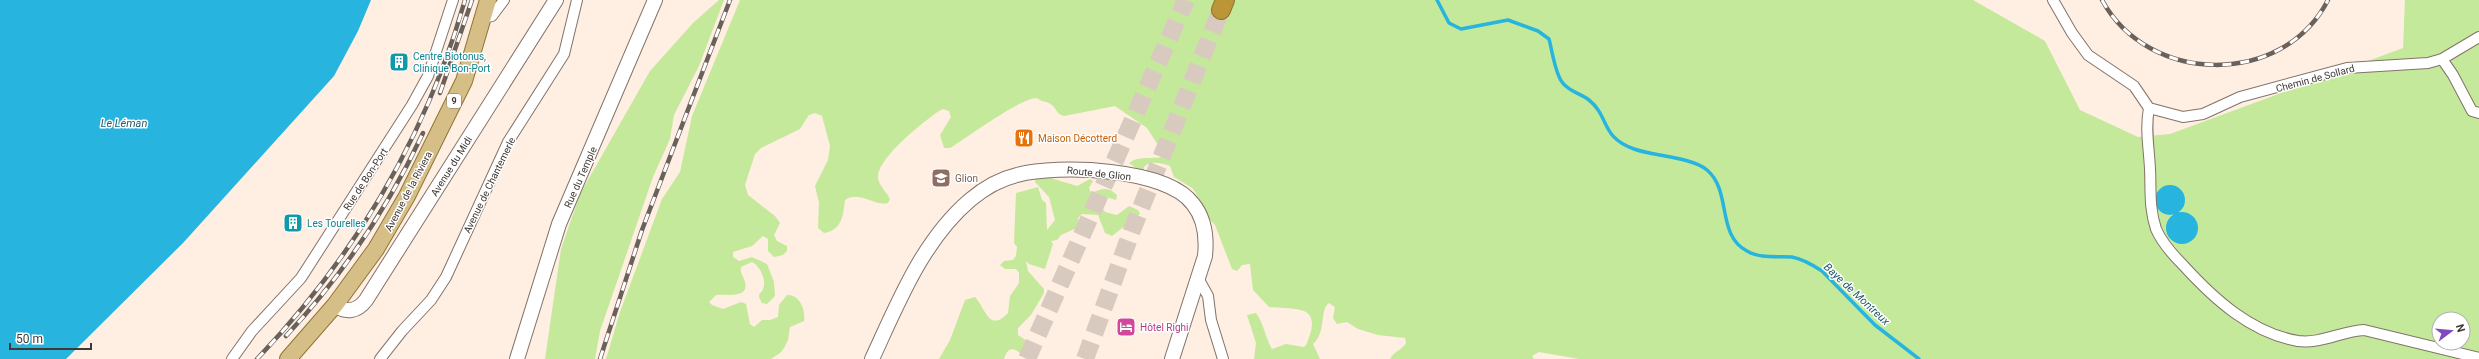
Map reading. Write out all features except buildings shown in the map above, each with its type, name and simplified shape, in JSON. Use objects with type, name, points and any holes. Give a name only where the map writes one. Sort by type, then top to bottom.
[{"type":"main road","name":"Avenue de la Riviera","points":[[288,359],[335,305],[376,249],[407,196],[464,81],[488,0]]},
{"type":"street","name":"Rue de Bon-Port","points":[[232,359],[252,331],[301,278],[412,105],[428,76],[453,0]]},
{"type":"street","points":[[483,18],[492,16],[504,0]]},
{"type":"street","name":"Avenue du Midi","points":[[335,305],[342,310],[350,311],[358,308],[366,300],[556,0]]},
{"type":"street","name":"Avenue de Chantemerle","points":[[380,359],[402,331],[431,300],[446,277],[508,142],[564,54],[577,0]]},
{"type":"street","name":"Rue du Temple","points":[[518,359],[558,228],[655,0]]},
{"type":"street","points":[[2052,0],[2072,33],[2088,55],[2134,86],[2149,108],[2147,120],[2150,168],[2150,207],[2157,230],[2174,256],[2202,286],[2225,306],[2260,328],[2299,341],[2310,341],[2347,331],[2364,330],[2479,358]]},
{"type":"street","name":"Chemin de Sollard","points":[[2149,108],[2183,117],[2203,114],[2240,97],[2347,68],[2421,64],[2442,59],[2479,37]]},
{"type":"street","points":[[2442,59],[2453,74],[2472,111],[2479,113]]},
{"type":"street","name":"Route de Glion","points":[[872,359],[909,280],[929,247],[954,215],[986,188],[1017,175],[1071,168],[1139,177],[1174,187],[1193,204],[1202,220],[1207,238],[1205,256],[1172,359]]},
{"type":"street","points":[[1198,278],[1208,296],[1211,320],[1223,359]]},
{"type":"green space","points":[[719,0],[724,0],[699,66],[674,115],[670,139],[653,177],[600,331],[595,359],[545,359],[561,249],[580,194],[650,71],[693,23]]},
{"type":"green space","points":[[740,0],[1973,0],[2045,41],[2080,110],[2138,137],[2170,134],[2403,48],[2405,0],[2479,0],[2479,359],[1579,359],[1539,352],[1532,356],[1534,359],[1390,359],[1393,354],[1402,348],[1406,343],[1405,338],[1378,335],[1358,329],[1347,322],[1337,324],[1333,318],[1335,307],[1329,303],[1324,311],[1320,334],[1313,344],[1320,359],[1254,359],[1256,343],[1247,315],[1256,313],[1272,349],[1286,344],[1304,347],[1311,331],[1312,322],[1309,315],[1304,311],[1297,309],[1269,307],[1253,290],[1250,264],[1242,265],[1237,271],[1232,269],[1215,225],[1204,214],[1196,193],[1192,188],[1174,177],[1170,166],[1160,163],[1149,163],[1144,167],[1144,174],[1138,173],[1136,168],[1129,163],[1142,158],[1157,158],[1165,156],[1147,128],[1115,106],[1064,116],[1059,114],[1050,104],[1037,98],[1019,104],[950,148],[944,148],[940,135],[951,117],[949,111],[943,109],[939,111],[922,123],[892,151],[879,170],[878,178],[881,186],[890,199],[888,203],[877,202],[861,197],[850,197],[845,200],[842,217],[838,225],[835,229],[824,233],[818,228],[819,203],[815,186],[828,160],[830,146],[822,116],[815,113],[809,115],[800,129],[761,148],[755,154],[745,185],[748,195],[775,216],[780,223],[774,235],[777,241],[787,246],[787,251],[783,255],[774,257],[768,251],[768,239],[763,236],[752,246],[733,252],[733,257],[739,261],[752,257],[767,264],[774,282],[775,296],[767,304],[762,303],[759,294],[763,290],[764,282],[758,267],[752,262],[741,267],[741,272],[746,285],[745,290],[742,293],[732,295],[716,295],[709,302],[712,305],[723,309],[741,302],[746,304],[750,324],[754,327],[762,320],[770,320],[778,317],[779,305],[787,295],[792,295],[795,297],[799,300],[803,308],[804,321],[790,327],[788,340],[780,353],[771,359],[606,359],[620,312],[662,199],[680,172],[692,116]]},
{"type":"green space","points":[[1044,176],[1077,186],[1090,179],[1093,181],[1089,188],[1091,193],[1098,190],[1107,189],[1117,195],[1116,200],[1106,197],[1103,199],[1103,209],[1105,212],[1117,215],[1129,206],[1138,210],[1140,214],[1112,236],[1105,233],[1098,215],[1082,214],[1078,218],[1079,227],[1061,235],[1057,240],[1051,241],[1053,244],[1045,269],[1029,264],[1026,261],[1028,271],[1044,289],[1044,293],[1031,315],[1018,328],[1018,335],[1030,343],[1032,359],[1027,359],[1017,351],[1011,349],[1008,351],[1004,359],[939,359],[950,340],[965,300],[975,297],[985,313],[992,320],[996,321],[1002,319],[1008,313],[1010,296],[1019,283],[1019,273],[1016,269],[1005,269],[1000,265],[1004,261],[1013,260],[1016,256],[1017,247],[1014,243],[1016,193],[1038,187],[1042,200],[1046,203],[1047,230],[1055,220],[1049,197],[1035,182],[1036,177]]},
{"type":"water","name":"Le Léman","points":[[0,0],[371,0],[358,31],[334,76],[183,243],[66,359],[0,359]]},
{"type":"water","points":[[2170,185],[2181,189],[2185,200],[2181,211],[2170,215],[2159,211],[2155,200],[2159,189]]},
{"type":"water","points":[[2182,212],[2191,215],[2195,219],[2198,228],[2195,237],[2191,241],[2182,244],[2173,241],[2169,237],[2166,228],[2169,219],[2173,215]]},
{"type":"waterway","name":"Baye de Montreux","points":[[1437,0],[1449,23],[1461,29],[1508,20],[1538,31],[1549,39],[1556,67],[1562,82],[1568,88],[1586,98],[1596,106],[1610,133],[1616,139],[1634,149],[1682,159],[1692,162],[1707,170],[1715,179],[1719,189],[1727,224],[1731,235],[1737,244],[1752,254],[1769,257],[1792,257],[1811,264],[1819,269],[1875,325],[1919,359]]},
{"type":"tunnel","points":[[1027,359],[1186,0]]},
{"type":"tunnel","points":[[1085,359],[1132,230],[1221,10]]},
{"type":"railway","points":[[257,359],[292,320],[325,279],[356,236],[383,192],[408,147],[430,99],[449,51],[465,0]]},
{"type":"railway","points":[[440,93],[472,0]]},
{"type":"railway","points":[[600,359],[642,230],[730,0]]},
{"type":"railway","points":[[2102,0],[2123,28],[2150,48],[2182,61],[2215,65],[2249,61],[2280,49],[2307,29],[2328,0]]},
{"type":"railway","points":[[286,336],[326,290],[362,240],[395,188],[423,133]]},
{"type":"place","name":"Centre Biotonus, Clinique Bon-Port","points":[[399,62]]},
{"type":"place","name":"Maison Décotterd","points":[[1024,138]]},
{"type":"place","name":"Glion","points":[[941,178]]},
{"type":"place","name":"Les Tourelles","points":[[293,223]]},
{"type":"place","name":"Hôtel Righi","points":[[1126,327]]}]
